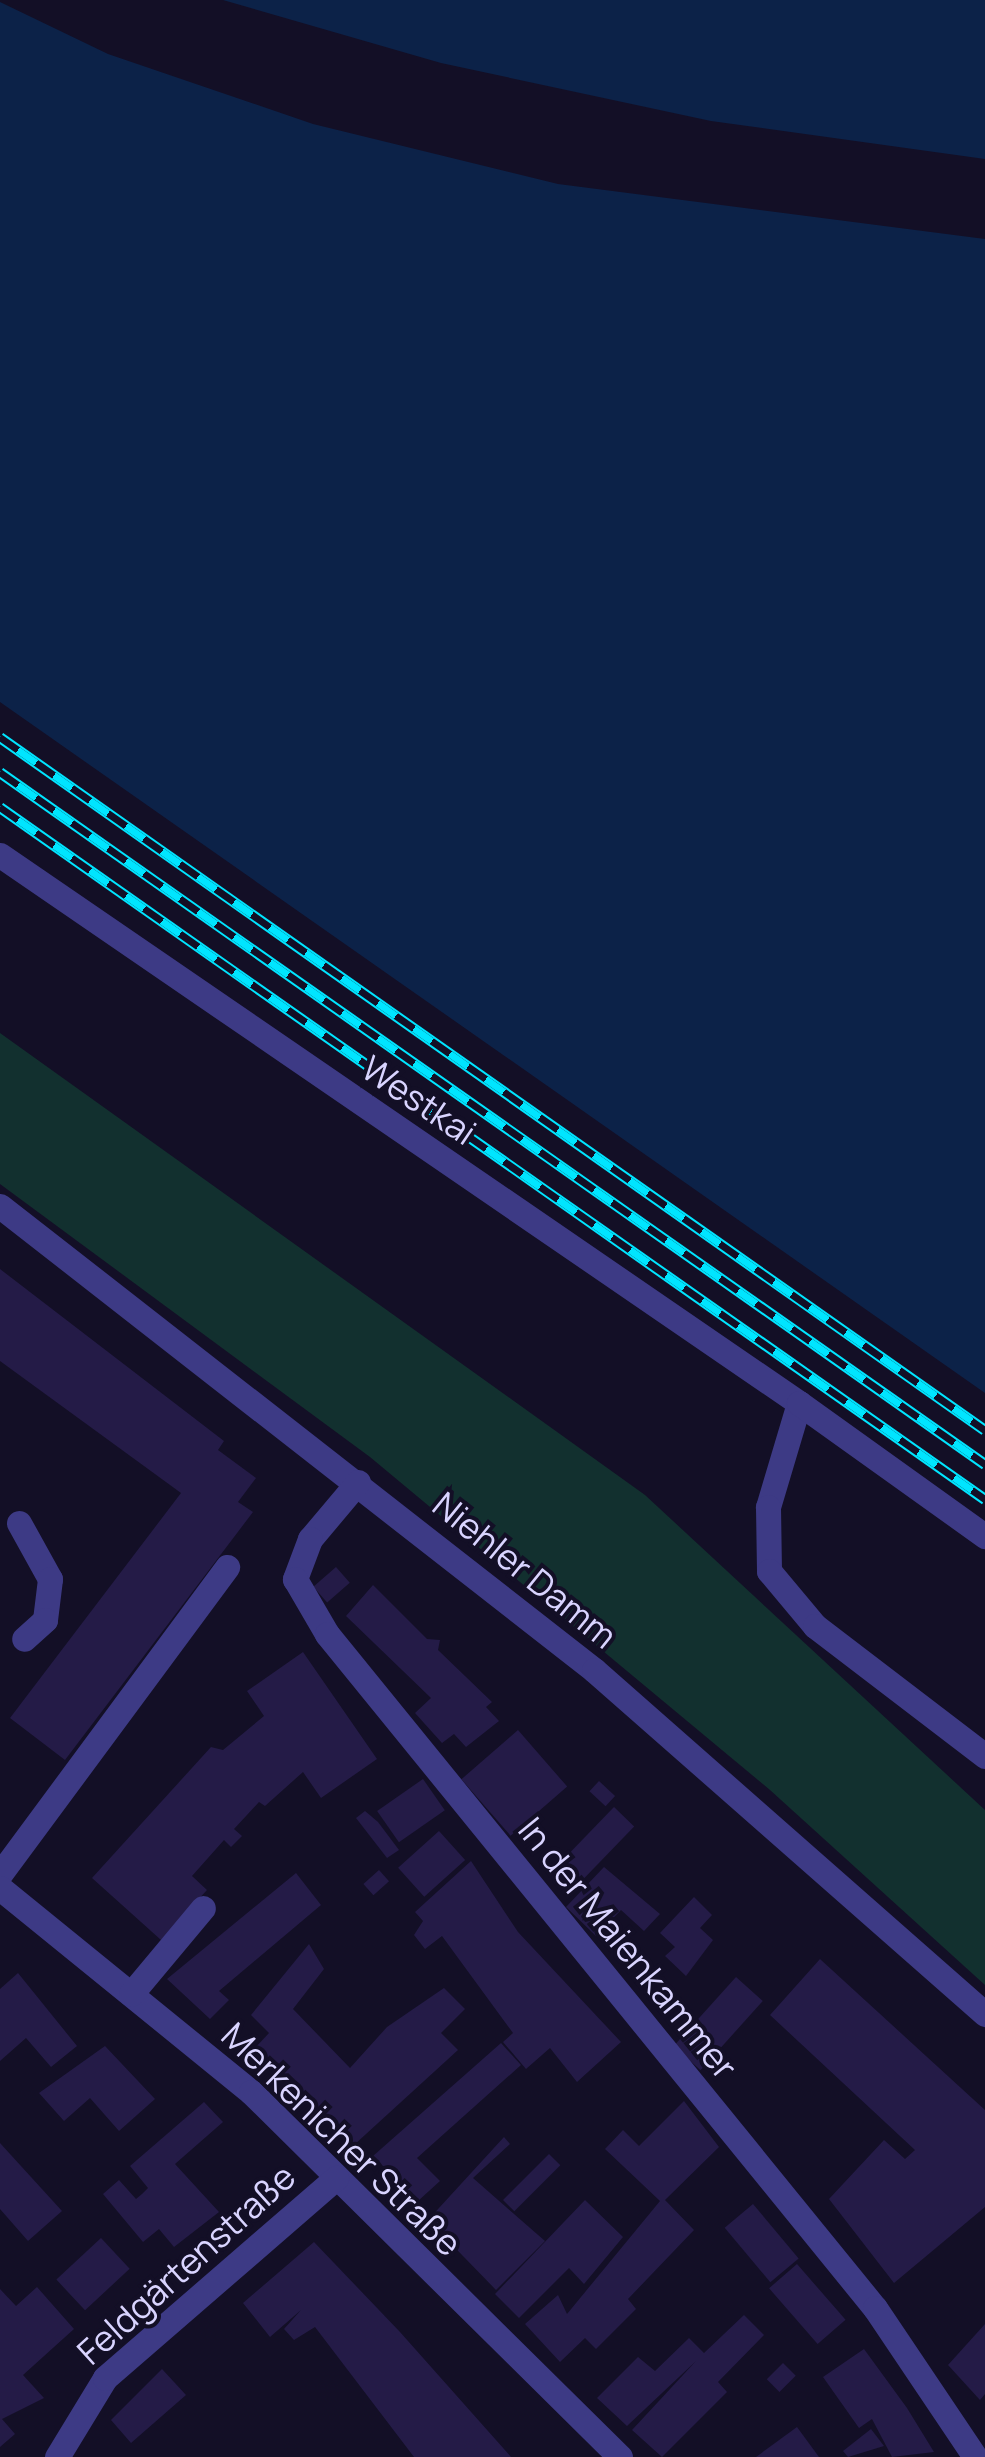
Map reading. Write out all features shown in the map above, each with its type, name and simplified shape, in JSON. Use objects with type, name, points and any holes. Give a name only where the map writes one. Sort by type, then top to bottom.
[{"type":"street","name":"Westkai","points":[[0,856],[799,1403],[985,1536]]},
{"type":"street","name":"Niehler Damm","points":[[2,1212],[358,1482],[594,1670],[985,2014]]},
{"type":"street","points":[[799,1403],[768,1508],[769,1571],[815,1626],[985,1756]]},
{"type":"street","name":"In der Maienkammer","points":[[358,1482],[310,1540],[296,1579],[327,1634],[876,2308],[975,2457]]},
{"type":"street","points":[[20,1523],[50,1579],[45,1620],[24,1639]]},
{"type":"street","points":[[0,1874],[227,1567]]},
{"type":"street","name":"Merkenicher Straße","points":[[0,1888],[251,2092],[620,2457]]},
{"type":"street","points":[[131,1994],[203,1908]]},
{"type":"street","name":"Feldgärtenstraße","points":[[57,2457],[104,2378],[336,2178]]},
{"type":"green space","points":[[0,1033],[645,1495],[985,1810],[985,1985],[770,1790],[370,1457],[0,1184]]},
{"type":"water","points":[[223,0],[985,0],[985,159],[711,121],[441,63]]},
{"type":"water","points":[[0,2],[108,54],[313,124],[558,184],[985,239],[985,1393],[0,702]]},
{"type":"building","points":[[0,1269],[224,1441],[218,1450],[256,1478],[238,1502],[253,1512],[65,1760],[10,1718],[181,1493],[0,1361]]},
{"type":"building","points":[[336,1567],[350,1583],[327,1603],[313,1587]]},
{"type":"building","points":[[373,1585],[427,1639],[440,1640],[438,1650],[492,1702],[486,1707],[499,1721],[466,1747],[454,1734],[442,1743],[415,1713],[431,1698],[346,1616]]},
{"type":"building","points":[[303,1652],[377,1759],[321,1798],[303,1772],[265,1806],[259,1802],[234,1829],[242,1836],[231,1847],[224,1840],[192,1876],[207,1890],[161,1940],[92,1878],[211,1747],[223,1750],[264,1716],[247,1691]]},
{"type":"building","points":[[518,1730],[567,1787],[511,1836],[461,1779]]},
{"type":"building","points":[[423,1779],[445,1810],[399,1842],[377,1811]]},
{"type":"building","points":[[599,1781],[615,1796],[606,1806],[589,1791]]},
{"type":"building","points":[[614,1807],[634,1826],[571,1892],[551,1872]]},
{"type":"building","points":[[365,1811],[399,1850],[387,1858],[356,1818]]},
{"type":"building","points":[[439,1831],[465,1860],[424,1897],[398,1868]]},
{"type":"building","points":[[471,1861],[518,1932],[621,2042],[577,2082],[550,2048],[526,2069],[503,2042],[513,2033],[442,1936],[425,1949],[414,1935],[423,1921],[415,1912]]},
{"type":"building","points":[[604,1867],[660,1914],[644,1931],[621,1910],[596,1936],[566,1907]]},
{"type":"building","points":[[379,1870],[389,1881],[373,1895],[363,1884]]},
{"type":"building","points":[[296,1873],[321,1905],[219,1991],[229,2000],[210,2019],[167,1979]]},
{"type":"building","points":[[694,1897],[712,1915],[700,1928],[713,1940],[686,1976],[665,1956],[675,1947],[660,1933]]},
{"type":"building","points":[[309,1944],[324,1969],[293,2009],[350,2068],[387,2027],[444,1988],[465,2009],[441,2033],[458,2050],[354,2145],[255,2048],[269,2033],[251,2015]]},
{"type":"building","points":[[820,1959],[985,2110],[985,2207],[894,2283],[829,2199],[884,2140],[905,2159],[915,2150],[770,2015]]},
{"type":"building","points":[[18,1973],[77,2046],[51,2067],[26,2038],[0,2061],[0,1989]]},
{"type":"building","points":[[736,1977],[763,2001],[701,2070],[674,2046]]},
{"type":"building","points":[[501,2043],[521,2065],[417,2158],[440,2181],[418,2201],[373,2156]]},
{"type":"building","points":[[105,2046],[155,2099],[119,2131],[90,2098],[64,2121],[39,2093]]},
{"type":"building","points":[[684,2101],[719,2147],[665,2200],[694,2230],[628,2299],[636,2309],[596,2349],[585,2338],[560,2362],[525,2324],[558,2295],[567,2314],[660,2201],[605,2149],[623,2130],[639,2146]]},
{"type":"building","points":[[204,2102],[223,2122],[175,2164],[219,2212],[174,2247],[159,2229],[143,2242],[103,2194],[119,2180],[136,2199],[142,2194],[148,2188],[130,2166]]},
{"type":"building","points":[[504,2137],[510,2144],[473,2178],[545,2241],[496,2290],[428,2220]]},
{"type":"building","points":[[0,2143],[62,2211],[28,2241],[0,2209]]},
{"type":"building","points":[[549,2154],[560,2165],[514,2211],[503,2200]]},
{"type":"building","points":[[585,2200],[623,2237],[584,2284],[569,2268],[519,2318],[495,2294]]},
{"type":"building","points":[[753,2204],[799,2258],[770,2282],[725,2228]]},
{"type":"building","points":[[101,2238],[130,2269],[85,2310],[56,2280]]},
{"type":"building","points":[[314,2242],[511,2457],[414,2457],[315,2327],[294,2340],[284,2329],[301,2310],[270,2337],[243,2303]]},
{"type":"building","points":[[797,2264],[846,2320],[818,2344],[769,2288]]},
{"type":"building","points":[[37,2287],[74,2329],[23,2375],[44,2398],[2,2419],[15,2434],[0,2447],[0,2289],[16,2306]]},
{"type":"building","points":[[744,2315],[764,2335],[718,2382],[727,2392],[662,2457],[632,2430],[696,2361],[627,2426],[597,2398],[638,2357],[655,2371],[689,2338],[704,2353]]},
{"type":"building","points":[[985,2324],[985,2394],[980,2400],[948,2365]]},
{"type":"building","points":[[864,2349],[934,2452],[892,2457],[872,2419],[859,2428],[823,2377]]},
{"type":"building","points":[[783,2363],[796,2376],[779,2392],[767,2379]]},
{"type":"building","points":[[162,2369],[186,2395],[131,2443],[111,2420]]},
{"type":"building","points":[[797,2427],[819,2457],[756,2457]]},
{"type":"building","points":[[871,2429],[884,2446],[848,2457],[843,2451]]},
{"type":"railway","points":[[0,737],[985,1430]]},
{"type":"railway","points":[[0,772],[985,1464]]},
{"type":"railway","points":[[0,807],[985,1499]]}]
